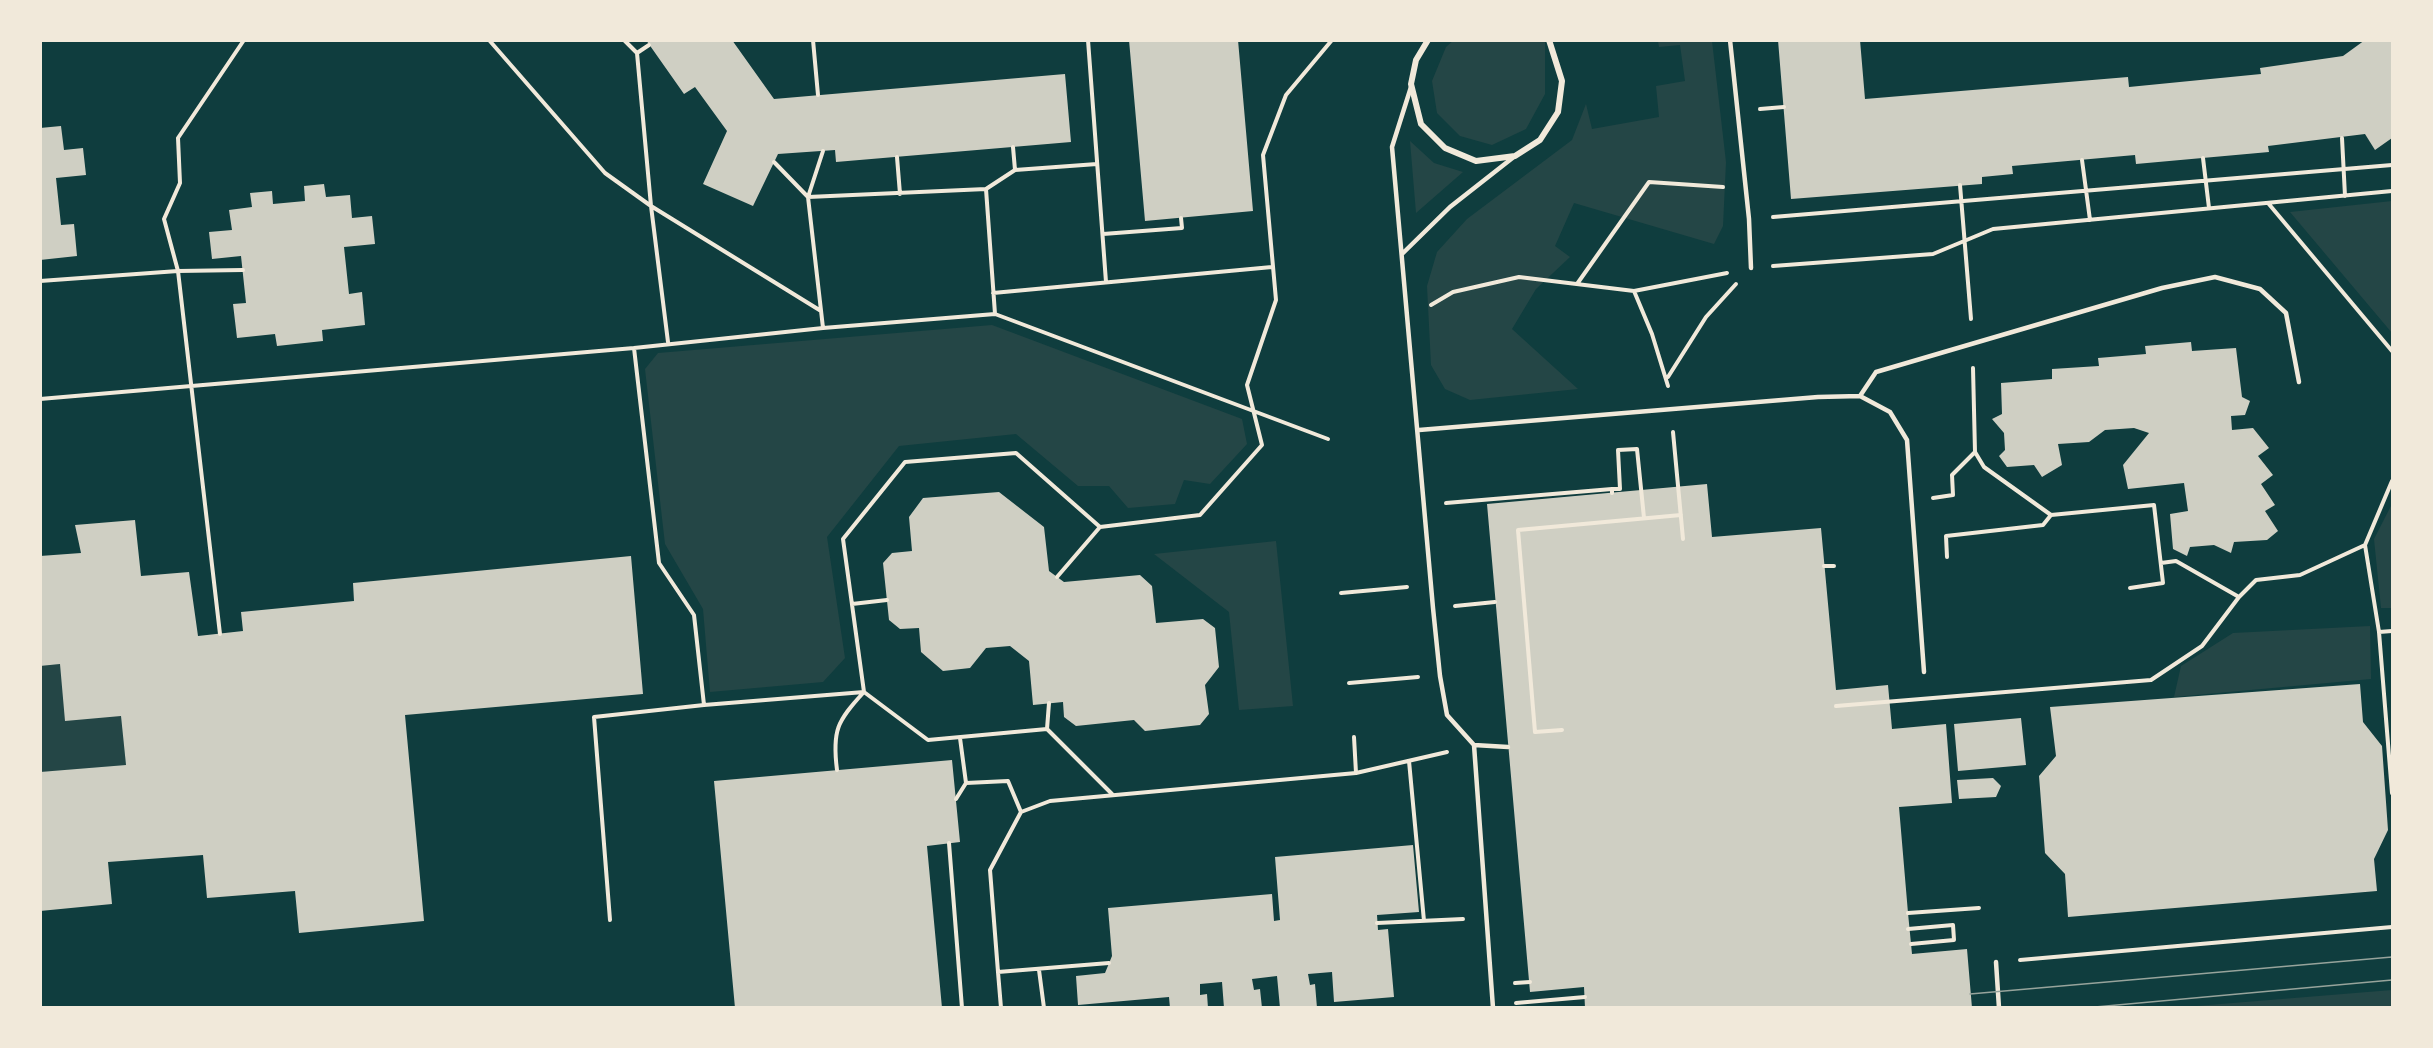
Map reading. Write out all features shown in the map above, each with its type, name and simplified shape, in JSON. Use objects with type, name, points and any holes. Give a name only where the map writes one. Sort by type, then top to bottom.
[{"type":"street","points":[[1428,40],[1416,60],[1411,84],[1421,124],[1445,148],[1476,161],[1515,156],[1540,141],[1558,112],[1562,81],[1549,40]]},
{"type":"lane","points":[[1730,40],[1749,219],[1751,268]]},
{"type":"lane","points":[[1411,84],[1392,147],[1440,676],[1447,715],[1474,745],[1493,1008]]},
{"type":"lane","points":[[1402,254],[1450,207],[1515,156]]},
{"type":"lane","points":[[1860,396],[1876,372],[2162,288],[2215,277],[2260,289],[2286,314],[2299,382]]},
{"type":"lane","points":[[1419,430],[1818,397],[1860,396],[1890,412],[1906,440],[1924,672]]},
{"type":"lane","points":[[1474,745],[1508,747]]},
{"type":"lane","points":[[1996,962],[1999,1008]]},
{"type":"path","points":[[220,634],[178,271],[164,219],[180,183],[178,138],[244,40]]},
{"type":"path","points":[[489,40],[605,174],[651,206],[821,311]]},
{"type":"path","points":[[624,40],[637,53],[651,206],[668,342]]},
{"type":"path","points":[[813,40],[818,96]]},
{"type":"path","points":[[1088,40],[1106,282]]},
{"type":"path","points":[[1057,577],[1100,527],[1200,515],[1262,445],[1247,385],[1276,300],[1263,154],[1286,95],[1332,40]]},
{"type":"path","points":[[637,53],[649,45]]},
{"type":"path","points":[[2342,138],[2345,196]]},
{"type":"path","points":[[1013,147],[1015,170]]},
{"type":"path","points":[[823,151],[808,197],[823,328]]},
{"type":"path","points":[[897,157],[900,194]]},
{"type":"path","points":[[2203,158],[2209,208]]},
{"type":"path","points":[[2082,160],[2090,220]]},
{"type":"path","points":[[774,162],[808,197],[986,189],[1015,170],[1097,164]]},
{"type":"path","points":[[1749,219],[2392,165]]},
{"type":"path","points":[[1577,284],[1649,182],[1745,188]]},
{"type":"path","points":[[1960,185],[1973,345],[1975,452],[1984,467],[2051,515],[2154,505],[2163,583],[2130,588]]},
{"type":"path","points":[[986,189],[995,314]]},
{"type":"path","points":[[1408,318],[1453,292],[1519,277],[1634,291],[1751,268],[1933,254],[1993,229],[2392,191]]},
{"type":"path","points":[[2268,203],[2392,351]]},
{"type":"path","points":[[1103,234],[1182,228],[1181,218]]},
{"type":"path","points":[[993,292],[1272,267]]},
{"type":"path","points":[[1634,291],[1668,378],[1706,317],[1751,268]]},
{"type":"path","points":[[40,281],[178,271],[243,270]]},
{"type":"path","points":[[40,399],[634,348],[668,342],[995,314],[1328,439]]},
{"type":"path","points":[[634,348],[658,563],[694,615],[704,705]]},
{"type":"path","points":[[1425,505],[1620,489],[1618,450],[1637,449],[1644,518]]},
{"type":"path","points":[[1953,495],[1952,475],[1975,452]]},
{"type":"path","points":[[864,692],[843,539],[905,462],[1016,453],[1100,527]]},
{"type":"path","points":[[2392,482],[2365,545],[2379,632],[2392,793]]},
{"type":"path","points":[[1678,488],[1683,539]]},
{"type":"path","points":[[1562,730],[1535,732],[1518,530],[1681,515]]},
{"type":"path","points":[[1947,557],[1946,536],[2043,525],[2051,515]]},
{"type":"path","points":[[1836,706],[2151,680],[2202,645],[2239,597],[2256,580],[2300,575],[2365,545]]},
{"type":"path","points":[[2161,563],[2176,561],[2239,597]]},
{"type":"path","points":[[1824,566],[1834,566]]},
{"type":"path","points":[[1341,593],[1396,588]]},
{"type":"path","points":[[852,604],[888,600]]},
{"type":"path","points":[[1433,608],[1495,602]]},
{"type":"path","points":[[2379,632],[2392,631]]},
{"type":"path","points":[[1349,683],[1408,678]]},
{"type":"path","points":[[837,770],[834,742],[843,714],[864,692]]},
{"type":"path","points":[[610,920],[594,717],[704,705],[864,692],[928,740],[1047,729]]},
{"type":"path","points":[[1049,704],[1047,729],[1112,794]]},
{"type":"path","points":[[1354,737],[1356,773]]},
{"type":"path","points":[[956,799],[966,783],[960,738]]},
{"type":"path","points":[[1001,1008],[990,870],[1021,812],[1050,801],[1356,773],[1474,745]]},
{"type":"path","points":[[1409,761],[1424,921]]},
{"type":"path","points":[[966,783],[1008,781],[1021,812]]},
{"type":"path","points":[[949,843],[962,1008]]},
{"type":"path","points":[[1908,913],[1979,908]]},
{"type":"path","points":[[1377,923],[1487,917]]},
{"type":"path","points":[[1908,929],[1953,925],[1954,940],[1911,944]]},
{"type":"path","points":[[1996,962],[2392,927]]},
{"type":"path","points":[[998,972],[1109,963]]},
{"type":"path","points":[[1039,969],[1044,1006]]},
{"type":"path","points":[[1523,1002],[1585,998],[1538,1002]]},
{"type":"shaded area","points":[[1454,40],[1545,41],[1545,94],[1526,129],[1492,145],[1460,136],[1437,113],[1432,81],[1446,47]]},
{"type":"shaded area","points":[[1658,41],[1712,41],[1726,162],[1723,226],[1714,244],[1574,203],[1555,246],[1570,257],[1536,289],[1512,329],[1578,389],[1470,400],[1445,389],[1431,365],[1427,286],[1437,252],[1467,219],[1572,140],[1586,104],[1592,129],[1659,117],[1656,86],[1685,81],[1680,45],[1659,47]]},
{"type":"shaded area","points":[[1410,141],[1434,163],[1463,172],[1416,213]]},
{"type":"shaded area","points":[[2392,201],[2392,333],[2290,212]]},
{"type":"shaded area","points":[[992,325],[1242,419],[1247,444],[1210,484],[1184,480],[1175,504],[1128,508],[1109,486],[1078,486],[1016,434],[899,446],[827,537],[845,658],[823,682],[710,692],[703,609],[665,544],[645,369],[658,353]]},
{"type":"shaded area","points":[[2392,504],[2392,608],[2381,608],[2374,539]]},
{"type":"shaded area","points":[[1276,541],[1293,706],[1239,710],[1229,612],[1154,554]]},
{"type":"shaded area","points":[[2370,626],[2371,679],[2174,697],[2181,666],[2233,633]]},
{"type":"shaded area","points":[[60,664],[121,716],[126,765],[41,772],[41,666]]},
{"type":"shaded area","points":[[2392,990],[2392,1007],[2184,1007]]},
{"type":"building","points":[[646,40],[732,40],[774,99],[1065,74],[1071,142],[836,162],[835,150],[778,154],[753,206],[703,184],[727,131],[695,87],[684,94]]},
{"type":"building","points":[[1129,40],[1238,40],[1253,211],[1145,221]]},
{"type":"building","points":[[1778,40],[1860,40],[1865,99],[2128,77],[2129,87],[2261,74],[2260,68],[2343,56],[2365,40],[2392,40],[2392,138],[2375,150],[2365,134],[2268,146],[2269,152],[2136,164],[2135,155],[2012,166],[2013,174],[1982,177],[1982,184],[1791,199]]},
{"type":"building","points":[[61,126],[64,150],[83,148],[86,175],[56,178],[61,225],[74,224],[77,256],[40,260],[40,128]]},
{"type":"building","points":[[324,184],[326,197],[350,195],[352,218],[372,216],[375,244],[344,247],[349,294],[362,292],[365,325],[322,330],[323,341],[277,346],[275,334],[237,338],[233,304],[246,303],[241,256],[212,259],[209,232],[232,230],[229,210],[252,207],[250,193],[272,191],[273,204],[305,201],[304,186]]},
{"type":"building","points":[[2191,342],[2192,351],[2236,348],[2242,397],[2250,401],[2245,415],[2231,416],[2232,430],[2253,428],[2269,448],[2258,456],[2273,475],[2261,484],[2275,505],[2265,511],[2278,531],[2267,540],[2234,542],[2231,553],[2214,545],[2190,547],[2187,556],[2173,549],[2170,514],[2188,511],[2184,483],[2128,489],[2123,465],[2149,433],[2134,428],[2105,430],[2089,442],[2058,444],[2062,465],[2042,477],[2034,465],[2007,467],[1999,456],[2005,450],[2004,433],[1992,419],[2002,414],[2001,383],[2052,379],[2052,369],[2099,366],[2098,358],[2146,354],[2145,346]]},
{"type":"building","points":[[1707,484],[1712,537],[1821,528],[1836,690],[1888,685],[1892,729],[1946,724],[1952,803],[1899,807],[1908,913],[1912,954],[1967,949],[1972,1008],[1585,1008],[1584,987],[1530,992],[1487,504]]},
{"type":"building","points":[[999,492],[1044,527],[1049,571],[1064,582],[1140,575],[1152,586],[1156,623],[1203,619],[1215,628],[1219,667],[1205,685],[1209,714],[1200,725],[1145,731],[1134,720],[1076,726],[1064,717],[1063,702],[1033,705],[1029,661],[1010,646],[986,648],[970,668],[943,671],[921,652],[919,628],[900,629],[889,620],[883,563],[892,553],[912,551],[909,517],[923,498]]},
{"type":"building","points":[[135,520],[141,576],[189,572],[198,636],[243,631],[241,612],[354,601],[353,583],[631,556],[643,694],[405,715],[424,921],[299,933],[295,891],[207,898],[203,855],[108,862],[112,904],[40,911],[40,772],[126,765],[121,716],[65,721],[60,664],[40,666],[40,556],[81,553],[75,525]]},
{"type":"building","points":[[2360,684],[2363,722],[2382,746],[2388,830],[2374,859],[2377,891],[2068,917],[2065,874],[2045,853],[2039,776],[2056,756],[2050,707]]},
{"type":"building","points":[[2021,718],[2026,765],[1958,771],[1954,724]]},
{"type":"building","points":[[952,760],[960,842],[927,846],[942,1008],[735,1008],[714,781]]},
{"type":"building","points":[[1993,778],[2001,786],[1996,797],[1959,799],[1957,780]]},
{"type":"building","points":[[1413,845],[1419,912],[1377,915],[1378,930],[1388,929],[1394,997],[1334,1002],[1332,972],[1308,974],[1310,985],[1315,984],[1317,1008],[1280,1008],[1277,976],[1252,979],[1254,990],[1260,989],[1262,1008],[1224,1008],[1222,982],[1200,984],[1200,995],[1207,994],[1208,1008],[1170,1008],[1169,997],[1078,1005],[1076,976],[1105,973],[1112,956],[1108,908],[1272,894],[1274,921],[1280,920],[1275,857]]},
{"type":"tram line","points":[[1970,994],[2392,957]]},
{"type":"tram line","points":[[2084,1008],[2392,980]]}]
